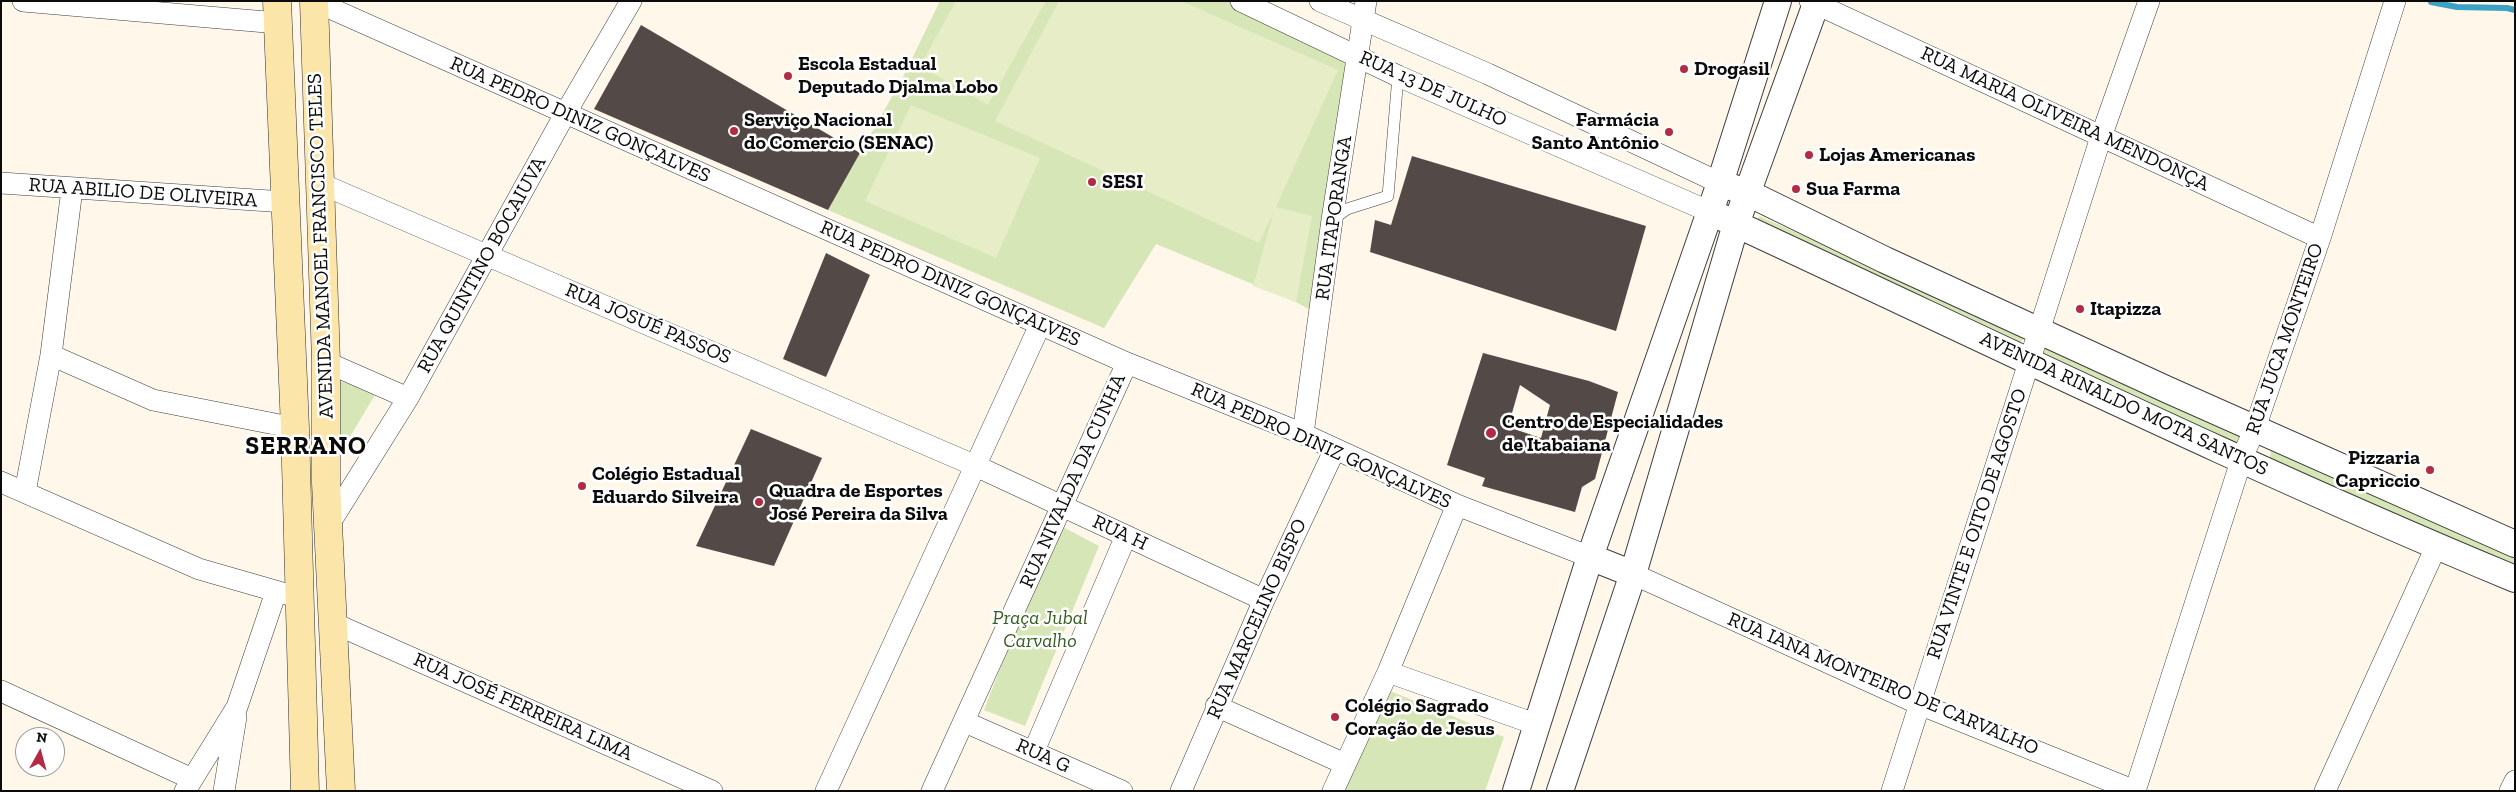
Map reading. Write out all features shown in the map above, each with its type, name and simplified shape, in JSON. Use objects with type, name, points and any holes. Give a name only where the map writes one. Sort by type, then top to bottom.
[{"type":"main road","name":"AVENIDA MANOEL FRANCISCO TELES","points":[[314,1],[326,362],[326,483],[341,791]]},
{"type":"main road","name":"AVENIDA MANOEL FRANCISCO TELES","points":[[277,12],[295,428],[288,595],[305,791]]},
{"type":"street","points":[[23,1],[277,12]]},
{"type":"street","name":"RUA PEDRO DINIZ GONÇALVES","points":[[314,1],[1127,363],[1303,434],[1457,505],[1590,557]]},
{"type":"street","name":"RUA QUINTINO BOCAIUVA","points":[[328,526],[408,398],[565,114],[631,1]]},
{"type":"street","name":"RUA 13 DE JULHO","points":[[1241,1],[1398,76],[1708,211]]},
{"type":"street","name":"RUA 13 DE JULHO","points":[[1320,1],[1365,11],[1488,74],[1720,183]]},
{"type":"street","points":[[1516,791],[1590,557],[1708,211],[1720,183],[1778,1]]},
{"type":"street","name":"RUA VINTE E OITO DE AGOSTO","points":[[1892,791],[2101,137],[2149,1]]},
{"type":"street","name":"RUA JUCA MONTEIRO","points":[[2135,791],[2242,458],[2255,428],[2320,238],[2395,1]]},
{"type":"street","points":[[1560,791],[1633,574],[1736,224],[1815,2]]},
{"type":"street","name":"RUA MARIA OLIVEIRA MENDONÇA","points":[[1815,2],[2320,238]]},
{"type":"street","name":"RUA ITAPORANGA","points":[[1303,434],[1332,220],[1365,11]]},
{"type":"street","name":"RUA ABILIO DE OLIVEIRA","points":[[1,183],[285,202]]},
{"type":"street","name":"RUA JOSUÉ PASSOS","points":[[319,183],[488,254],[976,466]]},
{"type":"street","name":"AVENIDA RINALDO MOTA SANTOS","points":[[1720,183],[1748,193],[1885,260],[2515,544]]},
{"type":"street","points":[[25,492],[51,355],[72,189]]},
{"type":"street","name":"AVENIDA RINALDO MOTA SANTOS","points":[[1708,211],[2028,362],[2436,546],[2515,579]]},
{"type":"street","points":[[826,791],[1040,325]]},
{"type":"street","points":[[51,355],[153,400],[295,428]]},
{"type":"street","points":[[326,362],[408,398]]},
{"type":"street","name":"RUA NIVALDA DA CUNHA","points":[[932,791],[1127,363]]},
{"type":"street","name":"RUA MARCELINO BISPO","points":[[1181,791],[1216,706],[1335,449]]},
{"type":"street","name":"RUA H","points":[[976,466],[1264,600]]},
{"type":"street","points":[[1,482],[199,569],[288,595],[237,707],[188,785],[1,691]]},
{"type":"street","points":[[1333,791],[1388,672],[1457,505]]},
{"type":"street","points":[[1034,751],[1126,536]]},
{"type":"street","points":[[2325,791],[2436,546]]},
{"type":"street","points":[[1590,557],[1633,574]]},
{"type":"street","name":"RUA IANA MONTEIRO DE CARVALHO","points":[[1633,574],[1919,704],[2135,791]]},
{"type":"street","name":"RUA JOSÉ FERREIRA LIMA","points":[[333,623],[712,791]]},
{"type":"street","points":[[1388,672],[1538,725]]},
{"type":"street","points":[[1216,706],[1346,764]]},
{"type":"street","points":[[224,791],[237,707]]},
{"type":"street","name":"RUA G","points":[[964,722],[1122,791]]},
{"type":"lane","points":[[1332,220],[1347,209],[1388,196],[1398,76]]},
{"type":"green space","name":"SESI","points":[[940,1],[1241,1],[1359,56],[1319,315],[1296,302],[1156,244],[1104,328],[828,210],[902,79]]},
{"type":"green space","points":[[956,1],[1046,1],[988,105],[920,66]]},
{"type":"green space","points":[[1059,1],[1181,1],[1338,70],[1276,207],[1312,216],[1296,302],[1253,286],[1274,211],[1259,243],[995,121]]},
{"type":"green space","points":[[911,105],[1040,158],[996,258],[865,201]]},
{"type":"green space","points":[[1759,216],[2025,333],[2020,345],[1757,226]]},
{"type":"green space","points":[[2048,347],[2244,428],[2234,453],[2030,358]]},
{"type":"green space","points":[[325,378],[378,390],[327,475]]},
{"type":"green space","points":[[2272,445],[2515,553],[2515,566],[2269,462]]},
{"type":"green space","name":"Praça Jubal Carvalho","points":[[1063,527],[1099,546],[1025,726],[984,710],[1018,623]]},
{"type":"green space","points":[[1385,689],[1504,737],[1485,791],[1341,791]]},
{"type":"building","name":"Serviço Nacional do Comercio (SENAC)","points":[[641,25],[860,153],[828,210],[594,109]]},
{"type":"building","points":[[1412,156],[1646,226],[1616,331],[1370,252],[1375,220],[1391,225]]},
{"type":"building","points":[[826,253],[870,275],[826,377],[783,359]]},
{"type":"building","name":"Centro de Especialidades de Itabaiana","points":[[1483,353],[1589,381],[1618,392],[1595,479],[1582,487],[1575,512],[1482,486],[1485,478],[1447,465]],"holes":[[[1520,385],[1550,405],[1541,438],[1508,427]]]},
{"type":"building","name":"Quadra de Esportes José Pereira da Silva","points":[[751,429],[822,458],[774,566],[696,546]]},
{"type":"waterway","points":[[2431,2],[2457,7],[2507,8],[2515,10]]},
{"type":"place","name":"Drogasil","points":[[1684,69]]},
{"type":"place","name":"Escola Estadual Deputado Djalma Lobo","points":[[788,76]]},
{"type":"place","name":"Serviço Nacional do Comercio (SENAC)","points":[[734,131]]},
{"type":"place","name":"Farmácia Santo Antônio","points":[[1669,132]]},
{"type":"place","name":"Lojas Americanas","points":[[1809,155]]},
{"type":"place","name":"SESI","points":[[1092,182]]},
{"type":"place","name":"Sua Farma","points":[[1796,189]]},
{"type":"place","name":"Itapizza","points":[[2080,309]]},
{"type":"place","name":"Centro de Especialidades de Itabaiana","points":[[1491,433]]},
{"type":"place","name":"Pizzaria Capriccio","points":[[2430,470]]},
{"type":"place","name":"Colégio Estadual Eduardo Silveira","points":[[582,486]]},
{"type":"place","name":"Quadra de Esportes José Pereira da Silva","points":[[759,502]]},
{"type":"place","name":"Colégio Sagrado Coração de Jesus","points":[[1335,717]]},
{"type":"district","name":"SERRANO","points":[[306,447]]}]
